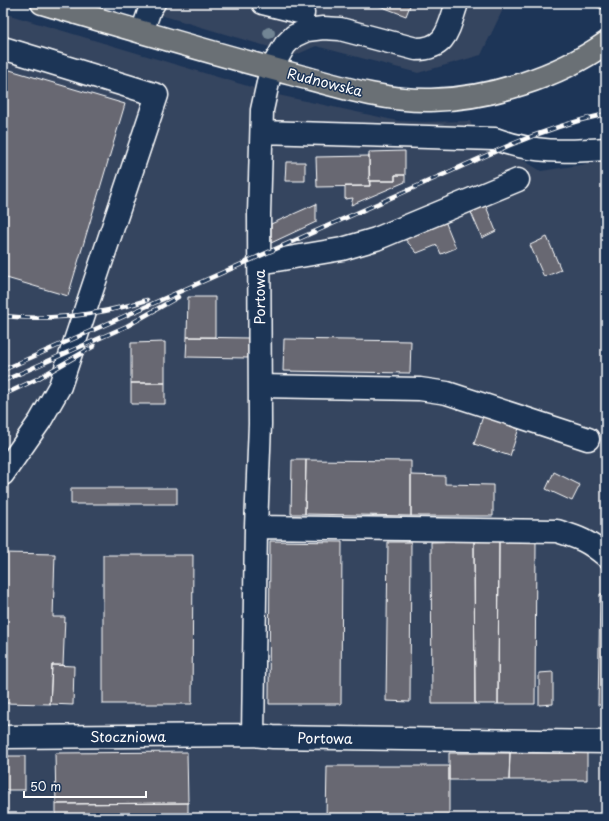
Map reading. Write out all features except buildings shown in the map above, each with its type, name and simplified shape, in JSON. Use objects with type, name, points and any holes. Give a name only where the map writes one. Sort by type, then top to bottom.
[{"type":"main road","name":"Rudnowska","points":[[42,3],[271,69],[358,91],[394,98],[430,100],[464,98],[500,90],[537,79],[576,61],[604,44]]},
{"type":"street","points":[[142,32],[150,9],[154,3]]},
{"type":"street","points":[[263,3],[305,15],[323,28],[340,29],[416,49],[425,49],[436,45],[445,37],[456,6]]},
{"type":"street","name":"Portowa","points":[[305,15],[294,36],[285,45],[271,69],[262,110],[259,263],[260,424],[256,527],[253,736],[606,742]]},
{"type":"street","points":[[3,48],[157,94],[60,386],[40,421],[3,474]]},
{"type":"street","points":[[262,132],[495,139],[510,145],[539,151],[606,149]]},
{"type":"street","points":[[259,263],[342,248],[376,239],[518,180]]},
{"type":"street","points":[[260,386],[420,389],[447,393],[588,439]]},
{"type":"street","points":[[256,527],[557,531],[580,537],[593,545],[606,556]]},
{"type":"street","name":"Stoczniowa","points":[[3,737],[253,736]]},
{"type":"shaded area","points":[[120,3],[506,3],[481,55],[418,73],[316,46],[296,55]]},
{"type":"shaded area","points":[[3,13],[278,95],[398,121],[470,121],[478,144],[513,154],[541,171],[606,161],[606,818],[3,818]]},
{"type":"railway","points":[[593,3],[606,9]]},
{"type":"railway","points":[[3,370],[510,145],[557,127],[606,114]]},
{"type":"railway","points":[[3,381],[127,326],[178,297]]},
{"type":"railway","points":[[3,316],[40,318],[76,316],[112,310],[147,300]]},
{"type":"railway","points":[[3,395],[37,379],[94,346]]}]
